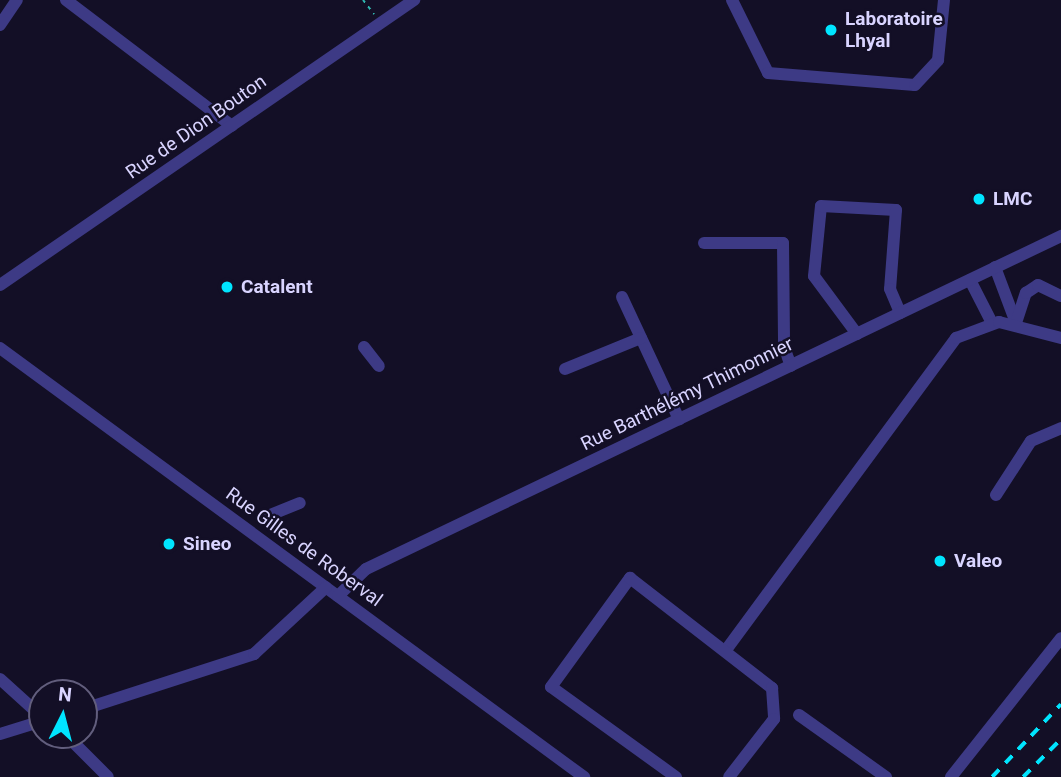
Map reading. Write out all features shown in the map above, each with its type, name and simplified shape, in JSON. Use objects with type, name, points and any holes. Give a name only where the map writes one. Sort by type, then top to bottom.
[{"type":"street","points":[[0,25],[17,0]]},
{"type":"street","points":[[66,0],[232,126]]},
{"type":"street","name":"Rue de Dion Bouton","points":[[0,285],[414,0]]},
{"type":"street","points":[[732,0],[768,73],[915,85],[938,60],[944,0]]},
{"type":"street","points":[[857,334],[814,276],[821,206],[895,210],[890,289],[900,313]]},
{"type":"street","name":"Rue Barthélémy Thimonnier","points":[[338,596],[366,569],[1061,236]]},
{"type":"street","points":[[704,243],[783,243],[784,347],[791,366]]},
{"type":"street","points":[[995,267],[1016,323]]},
{"type":"street","points":[[970,280],[992,323]]},
{"type":"street","points":[[1016,323],[1026,293],[1038,285],[1061,296]]},
{"type":"street","points":[[622,297],[680,419]]},
{"type":"street","points":[[726,650],[956,338],[992,323],[1016,323],[1061,338]]},
{"type":"street","points":[[565,369],[641,338]]},
{"type":"street","name":"Rue Gilles de Roberval","points":[[0,348],[584,777]]},
{"type":"street","points":[[364,348],[379,366]]},
{"type":"street","points":[[996,495],[1031,441],[1061,428]]},
{"type":"street","points":[[271,515],[300,503]]},
{"type":"street","points":[[676,777],[551,687],[630,578],[772,688],[777,701],[774,719],[729,777]]},
{"type":"street","points":[[98,704],[254,654],[326,587]]},
{"type":"street","points":[[951,777],[1061,638]]},
{"type":"street","points":[[0,679],[28,706]]},
{"type":"street","points":[[799,715],[886,777]]},
{"type":"street","points":[[0,734],[28,724]]},
{"type":"street","points":[[80,749],[108,777]]},
{"type":"path","points":[[363,0],[380,24]]},
{"type":"railway","points":[[992,777],[1061,704]]},
{"type":"railway","points":[[1023,777],[1061,739]]},
{"type":"place","name":"Laboratoire Lhyal","points":[[831,30]]},
{"type":"place","name":"LMC","points":[[979,199]]},
{"type":"place","name":"Catalent","points":[[227,287]]},
{"type":"place","name":"Sineo","points":[[169,544]]},
{"type":"place","name":"Valeo","points":[[940,561]]}]
